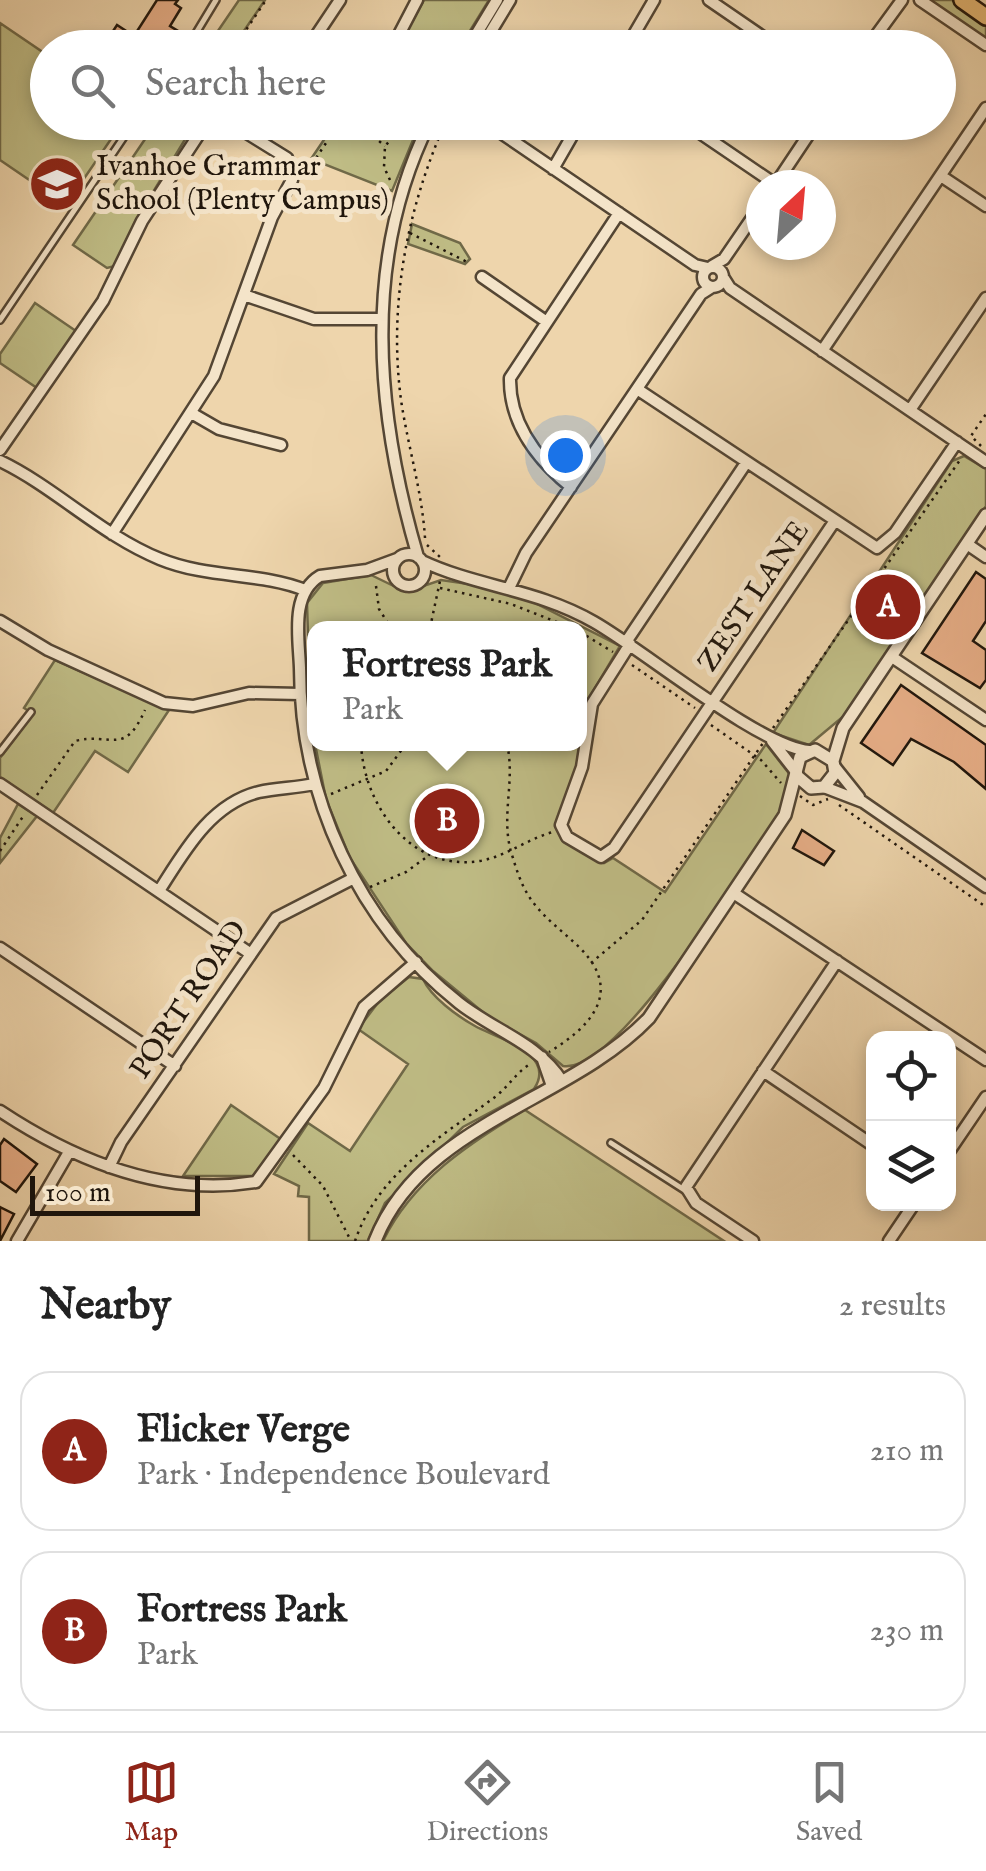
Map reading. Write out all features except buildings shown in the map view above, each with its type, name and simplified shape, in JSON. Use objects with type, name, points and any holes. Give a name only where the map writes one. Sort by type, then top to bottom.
[{"type":"main road","points":[[962,0],[986,16]]},
{"type":"street","points":[[320,30],[340,0]]},
{"type":"street","points":[[479,30],[497,0]]},
{"type":"street","points":[[492,30],[510,0]]},
{"type":"street","points":[[636,30],[654,0]]},
{"type":"street","points":[[708,0],[752,30]]},
{"type":"street","points":[[879,30],[893,6],[902,0]]},
{"type":"street","points":[[915,0],[986,45]]},
{"type":"street","points":[[400,30],[412,2]]},
{"type":"street","points":[[822,351],[986,108]]},
{"type":"street","points":[[192,140],[138,228],[110,290],[9,439],[1,458],[112,534],[149,554],[195,571],[280,582],[305,590]]},
{"type":"street","points":[[112,534],[214,376],[293,170],[286,158],[255,140]]},
{"type":"street","points":[[420,582],[425,570],[408,527],[386,409],[381,322],[396,213],[423,140]]},
{"type":"street","points":[[511,140],[986,462]]},
{"type":"street","points":[[551,167],[569,140]]},
{"type":"street","points":[[710,140],[754,170]]},
{"type":"street","points":[[784,170],[805,140]]},
{"type":"street","points":[[941,176],[986,206]]},
{"type":"street","points":[[571,486],[534,450],[510,392],[514,365],[617,212]]},
{"type":"street","points":[[510,586],[520,562],[746,227]]},
{"type":"street","points":[[482,277],[544,320]]},
{"type":"street","points":[[244,295],[314,319],[381,322]]},
{"type":"street","points":[[910,410],[986,298]]},
{"type":"street","points":[[637,389],[870,546],[884,546],[957,442]]},
{"type":"street","points":[[192,414],[226,431],[280,445]]},
{"type":"street","points":[[587,736],[592,704],[746,463]]},
{"type":"street","points":[[375,1241],[395,1205],[437,1162],[482,1126],[623,1042],[648,1018],[785,815],[800,758],[843,728],[986,516]]},
{"type":"street","name":"ZEST LANE","points":[[562,829],[592,854],[600,857],[611,852],[834,522]]},
{"type":"street","points":[[396,580],[392,572],[408,527]]},
{"type":"street","points":[[967,544],[986,556]]},
{"type":"street","points":[[307,739],[300,694],[300,614],[305,590],[320,576],[367,570],[399,558],[420,559],[440,578]]},
{"type":"street","points":[[367,570],[407,586],[454,574],[510,586],[565,607],[628,643],[768,737],[812,751],[834,764],[863,802]]},
{"type":"street","points":[[0,621],[48,650],[164,704],[193,706],[249,693],[300,694]]},
{"type":"street","points":[[892,657],[986,720]]},
{"type":"street","points":[[785,815],[833,779],[843,728]]},
{"type":"street","points":[[768,737],[806,786],[863,802],[986,887]]},
{"type":"street","points":[[309,751],[319,798],[362,891],[416,962],[480,1019],[542,1057],[557,1083]]},
{"type":"street","points":[[562,829],[585,751]]},
{"type":"street","points":[[0,784],[251,954]]},
{"type":"street","points":[[159,891],[194,840],[221,810],[259,792],[314,784]]},
{"type":"street","name":"PORT ROAD","points":[[114,1168],[129,1134],[280,914],[354,878]]},
{"type":"street","points":[[735,894],[986,1060]]},
{"type":"street","points":[[0,948],[175,1066]]},
{"type":"street","points":[[752,1241],[696,1203],[686,1191],[837,961]]},
{"type":"street","points":[[0,1111],[65,1150],[114,1168],[196,1183],[260,1180],[324,1088],[364,1007],[416,962]]},
{"type":"street","points":[[763,1071],[866,1141]]},
{"type":"street","points":[[956,1141],[986,1098]]},
{"type":"street","points":[[17,1241],[65,1150]]},
{"type":"street","points":[[889,1241],[909,1211]]},
{"type":"lane","points":[[197,30],[216,0]]},
{"type":"lane","points":[[0,320],[122,140]]},
{"type":"lane","points":[[0,752],[31,712]]},
{"type":"lane","points":[[611,1143],[686,1191]]},
{"type":"path","points":[[246,30],[266,0]]},
{"type":"path","points":[[312,164],[328,140]]},
{"type":"path","points":[[378,140],[385,146]]},
{"type":"path","points":[[390,180],[384,167],[385,146],[392,140]]},
{"type":"path","points":[[431,621],[442,556],[425,544],[399,384],[399,294],[408,232],[438,140]]},
{"type":"path","points":[[408,232],[467,262]]},
{"type":"path","points":[[982,444],[971,436],[986,414]]},
{"type":"path","points":[[776,724],[881,568],[961,459],[968,464]]},
{"type":"path","points":[[440,578],[554,621]]},
{"type":"path","points":[[376,586],[386,621]]},
{"type":"path","points":[[587,636],[755,756]]},
{"type":"path","points":[[0,850],[76,741],[122,740],[145,710]]},
{"type":"path","points":[[591,963],[630,933],[663,891],[768,737]]},
{"type":"path","points":[[362,751],[366,780],[396,833],[430,855],[466,862],[511,852],[562,829]]},
{"type":"path","points":[[319,798],[390,768],[401,751]]},
{"type":"path","points":[[353,1241],[370,1206],[401,1170],[542,1057],[584,1030],[594,1015],[600,994],[591,963],[530,899],[511,852],[504,820],[510,776],[508,751]]},
{"type":"path","points":[[863,822],[986,907]]},
{"type":"path","points":[[362,891],[411,870],[430,855]]},
{"type":"path","points":[[293,1155],[323,1186],[353,1241]]},
{"type":"shaded area","points":[[239,0],[265,0],[245,30],[219,30]]},
{"type":"shaded area","points":[[424,0],[489,0],[470,30],[407,30]]},
{"type":"shaded area","points":[[929,0],[952,0],[986,23],[986,39]]},
{"type":"shaded area","points":[[0,23],[30,43],[30,140],[110,140],[66,205],[0,160]]},
{"type":"shaded area","points":[[144,140],[185,140],[136,220],[115,266],[107,268],[73,245]]},
{"type":"shaded area","points":[[324,140],[413,140],[392,191],[311,159]]},
{"type":"shaded area","points":[[412,224],[460,243],[470,259],[465,264],[408,244]]},
{"type":"shaded area","points":[[35,303],[76,331],[37,388],[0,363],[0,354]]},
{"type":"shaded area","points":[[964,456],[986,469],[986,506],[845,715],[809,745],[773,733],[952,461]]},
{"type":"shaded area","points":[[371,575],[406,592],[441,580],[489,587],[527,599],[571,621],[308,621],[307,603],[323,583]]},
{"type":"shaded area","points":[[587,629],[620,646],[587,706]]},
{"type":"shaded area","points":[[55,660],[169,710],[128,772],[95,751],[53,813],[0,777],[0,758],[33,714],[24,708]]},
{"type":"shaded area","points":[[766,744],[791,776],[786,802],[716,909],[650,999],[617,1035],[587,1059],[563,1066],[536,1043],[490,1018],[406,943],[350,858],[326,799],[316,751],[579,751],[555,826],[563,841],[604,863],[613,858],[665,892]]},
{"type":"shaded area","points":[[18,804],[37,816],[0,863],[0,838]]},
{"type":"shaded area","points":[[409,977],[423,979],[438,999],[468,1022],[521,1048],[538,1066],[539,1076],[534,1089],[463,1127],[385,1203],[368,1241],[309,1241],[309,1197],[298,1196],[299,1186],[274,1174],[308,1123],[350,1151],[408,1064],[358,1029],[380,1000]]},
{"type":"shaded area","points":[[231,1105],[282,1140],[253,1176],[183,1176]]},
{"type":"shaded area","points":[[525,1110],[724,1241],[383,1241],[410,1200],[444,1165]]},
{"type":"place","name":"Ivanhoe Grammar School (Plenty Campus)","points":[[57,184]]},
{"type":"place","name":"Flicker Verge","points":[[888,607]]},
{"type":"place","name":"Fortress Park","points":[[447,821]]}]
